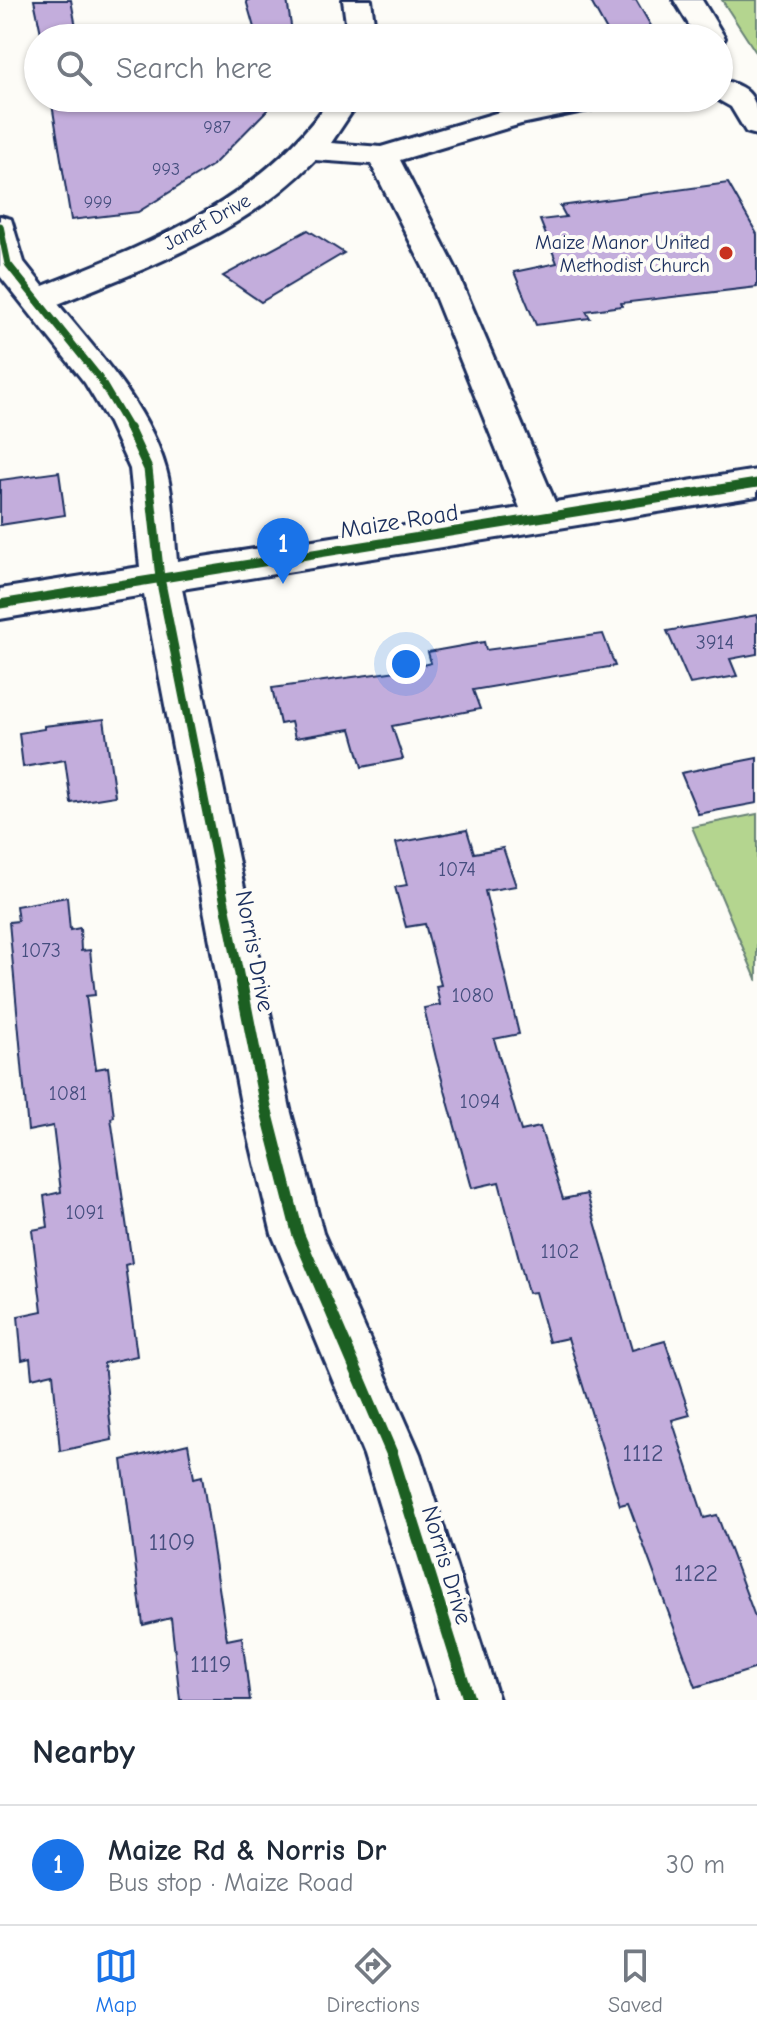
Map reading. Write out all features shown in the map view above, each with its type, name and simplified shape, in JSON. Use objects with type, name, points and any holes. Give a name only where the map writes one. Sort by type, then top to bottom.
[{"type":"street","points":[[357,0],[360,24]]},
{"type":"street","points":[[688,0],[703,24]]},
{"type":"street","points":[[733,96],[742,101],[757,126]]},
{"type":"street","name":"Janet Drive","points":[[35,301],[196,232],[286,173],[339,112]]},
{"type":"street","points":[[308,150],[382,156],[536,112]]},
{"type":"street","points":[[382,156],[440,269],[543,519]]},
{"type":"street","name":"Norris Drive","points":[[0,226],[8,264],[98,376],[127,423],[148,469],[160,578],[266,1109],[298,1234],[392,1454],[469,1700]]},
{"type":"street","name":"Maize Road","points":[[0,604],[757,483]]},
{"type":"green space","points":[[722,0],[757,0],[757,54],[755,51]]},
{"type":"green space","points":[[757,814],[757,981],[692,827]]},
{"type":"building","points":[[34,0],[71,0],[75,24],[39,24]]},
{"type":"building","points":[[246,0],[287,0],[291,24],[253,24]]},
{"type":"building","points":[[590,0],[636,0],[650,24],[603,24]]},
{"type":"building","points":[[53,112],[265,112],[213,165],[138,212],[71,220]]},
{"type":"building","name":"Maize Manor United Methodist Church","points":[[728,183],[757,234],[757,287],[621,303],[622,306],[586,311],[590,318],[536,325],[514,272],[557,263],[540,220],[566,217],[560,206]]},
{"type":"building","points":[[308,230],[344,253],[261,302],[223,276]]},
{"type":"building","points":[[59,472],[65,515],[0,525],[0,480]]},
{"type":"building","points":[[757,615],[757,654],[730,659],[737,676],[690,684],[667,631]]},
{"type":"building","points":[[603,634],[615,666],[473,690],[480,709],[392,726],[403,759],[362,767],[351,729],[295,738],[291,722],[280,724],[272,688],[397,671],[431,663],[428,652],[484,642],[486,650]]},
{"type":"building","points":[[104,719],[115,796],[71,803],[65,760],[23,767],[19,733],[44,729],[44,726]]},
{"type":"building","points":[[757,758],[757,803],[698,814],[681,773]]},
{"type":"building","points":[[467,830],[474,853],[503,848],[516,886],[485,891],[519,1034],[494,1039],[521,1131],[540,1127],[563,1199],[587,1194],[632,1350],[665,1341],[690,1415],[672,1420],[704,1518],[717,1515],[757,1622],[757,1668],[696,1687],[628,1503],[620,1505],[568,1338],[549,1342],[535,1292],[528,1293],[499,1182],[472,1188],[436,1058],[424,1008],[440,1005],[436,986],[441,985],[425,924],[406,927],[395,887],[407,885],[396,843]]},
{"type":"building","points":[[67,897],[70,930],[80,928],[81,951],[90,950],[95,995],[86,996],[96,1069],[108,1067],[114,1117],[111,1118],[132,1263],[125,1265],[137,1356],[104,1363],[112,1440],[60,1451],[53,1373],[32,1378],[30,1358],[22,1360],[18,1316],[42,1311],[32,1230],[48,1227],[44,1196],[61,1192],[53,1126],[28,1131],[9,922],[18,921],[16,906]]},
{"type":"building","points":[[188,1444],[194,1478],[202,1476],[227,1640],[242,1637],[250,1700],[180,1700],[171,1618],[143,1625],[122,1460]]},
{"type":"cycle path","points":[[0,226],[8,264],[98,376],[127,423],[148,469],[160,578],[266,1109],[298,1234],[392,1454],[469,1700]]},
{"type":"cycle path","points":[[0,604],[757,483]]},
{"type":"place","name":"Maize Manor United Methodist Church","points":[[726,253]]},
{"type":"place","name":"Maize Rd & Norris Dr","points":[[283,584]]}]
